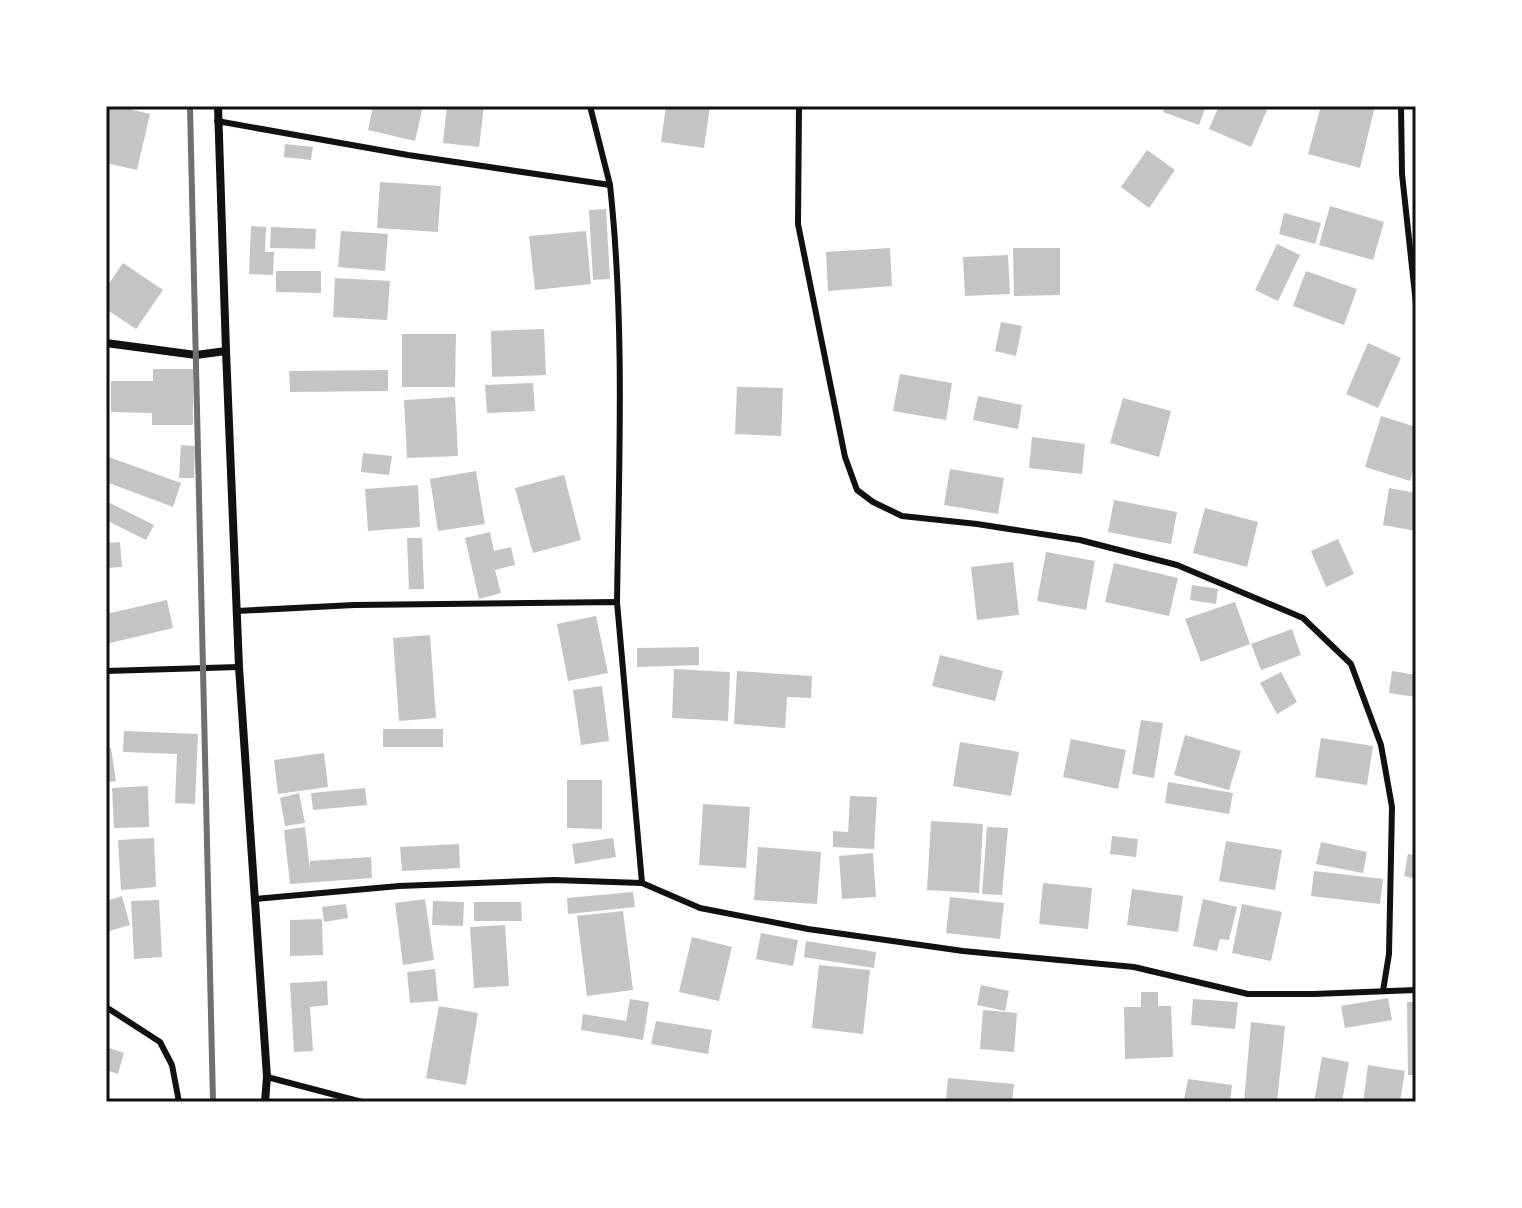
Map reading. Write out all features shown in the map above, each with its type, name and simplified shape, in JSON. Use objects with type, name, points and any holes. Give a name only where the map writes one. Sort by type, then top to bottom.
[{"type":"street","points":[[218,106],[239,667],[267,1077],[265,1102]]},
{"type":"street","points":[[106,343],[196,355],[226,351]]},
{"type":"lane","points":[[590,106],[610,185],[616,243],[620,383],[617,602],[642,883]]},
{"type":"lane","points":[[799,106],[798,224],[842,444],[857,490],[902,516],[1080,540],[1177,565],[1303,618],[1351,664],[1381,745],[1392,807],[1389,954],[1383,991]]},
{"type":"lane","points":[[1401,106],[1402,174],[1416,304]]},
{"type":"lane","points":[[217,121],[408,155],[610,185]]},
{"type":"lane","points":[[237,611],[354,605],[617,602]]},
{"type":"lane","points":[[106,671],[239,667]]},
{"type":"lane","points":[[255,899],[399,886],[554,880],[642,883],[700,908],[808,929],[963,951],[1134,967],[1248,994],[1416,990]]},
{"type":"lane","points":[[106,1007],[160,1042],[172,1065],[179,1102]]},
{"type":"lane","points":[[267,1077],[362,1102]]},
{"type":"building","points":[[107,106],[150,114],[137,170],[106,163]]},
{"type":"building","points":[[373,106],[423,106],[415,141],[368,130]]},
{"type":"building","points":[[447,106],[484,106],[479,147],[443,143]]},
{"type":"building","points":[[666,106],[710,106],[704,148],[661,142]]},
{"type":"building","points":[[1165,106],[1206,106],[1199,125],[1163,112]]},
{"type":"building","points":[[1219,106],[1258,106],[1267,110],[1251,147],[1209,129]]},
{"type":"building","points":[[1321,106],[1375,106],[1360,168],[1308,154]]},
{"type":"building","points":[[285,144],[313,147],[311,160],[284,157]]},
{"type":"building","points":[[1147,150],[1175,170],[1149,208],[1121,187]]},
{"type":"building","points":[[380,182],[441,186],[438,232],[377,228]]},
{"type":"building","points":[[1330,206],[1384,222],[1373,260],[1319,245]]},
{"type":"building","points":[[606,209],[610,279],[593,280],[589,210]]},
{"type":"building","points":[[1284,213],[1321,223],[1315,244],[1279,234]]},
{"type":"building","points":[[251,226],[266,227],[265,252],[274,252],[273,275],[249,274]]},
{"type":"building","points":[[271,227],[316,229],[315,249],[270,248]]},
{"type":"building","points":[[341,231],[388,234],[385,271],[338,267]]},
{"type":"building","points":[[586,231],[591,284],[535,290],[529,236]]},
{"type":"building","points":[[1277,244],[1300,255],[1278,301],[1255,290]]},
{"type":"building","points":[[890,248],[892,286],[828,291],[826,252]]},
{"type":"building","points":[[1013,248],[1060,248],[1060,295],[1014,296]]},
{"type":"building","points":[[1008,255],[1010,294],[965,296],[963,257]]},
{"type":"building","points":[[123,263],[163,290],[136,329],[106,309],[106,288]]},
{"type":"building","points":[[276,271],[321,271],[321,293],[276,292]]},
{"type":"building","points":[[1306,271],[1357,289],[1344,325],[1293,306]]},
{"type":"building","points":[[335,278],[390,281],[387,320],[333,317]]},
{"type":"building","points":[[1001,322],[1022,326],[1016,356],[995,351]]},
{"type":"building","points":[[544,329],[546,375],[492,377],[491,331]]},
{"type":"building","points":[[402,334],[456,334],[455,387],[402,387]]},
{"type":"building","points":[[1368,343],[1401,358],[1378,408],[1346,394]]},
{"type":"building","points":[[153,369],[193,369],[193,425],[152,425],[152,413],[111,412],[111,381],[153,381]]},
{"type":"building","points":[[388,370],[388,391],[290,392],[289,371]]},
{"type":"building","points":[[900,374],[952,383],[946,420],[893,411]]},
{"type":"building","points":[[533,383],[535,411],[487,413],[485,385]]},
{"type":"building","points":[[737,387],[783,388],[781,436],[735,434]]},
{"type":"building","points":[[978,396],[1022,405],[1018,429],[973,420]]},
{"type":"building","points":[[455,397],[458,456],[407,458],[404,400]]},
{"type":"building","points":[[1123,398],[1171,411],[1159,457],[1110,443]]},
{"type":"building","points":[[1381,416],[1416,427],[1416,462],[1410,481],[1365,467]]},
{"type":"building","points":[[1032,437],[1085,444],[1082,474],[1029,468]]},
{"type":"building","points":[[181,445],[195,446],[194,478],[179,478]]},
{"type":"building","points":[[363,453],[392,456],[389,475],[361,472]]},
{"type":"building","points":[[106,456],[181,483],[173,507],[106,482]]},
{"type":"building","points":[[950,469],[1004,478],[998,514],[944,505]]},
{"type":"building","points":[[476,471],[485,524],[438,531],[430,479]]},
{"type":"building","points":[[564,475],[581,540],[533,553],[515,488]]},
{"type":"building","points":[[418,485],[420,527],[368,531],[365,489]]},
{"type":"building","points":[[1389,488],[1416,493],[1416,531],[1383,525]]},
{"type":"building","points":[[1114,500],[1177,512],[1171,544],[1108,532]]},
{"type":"building","points":[[106,501],[154,525],[146,540],[106,520]]},
{"type":"building","points":[[1205,508],[1258,522],[1247,567],[1193,553]]},
{"type":"building","points":[[490,532],[494,551],[511,547],[515,565],[495,570],[501,593],[479,599],[465,538]]},
{"type":"building","points":[[407,538],[422,538],[424,589],[409,589]]},
{"type":"building","points":[[1338,539],[1354,574],[1326,587],[1311,551]]},
{"type":"building","points":[[120,542],[122,567],[106,568],[106,543]]},
{"type":"building","points":[[1046,552],[1095,561],[1086,610],[1037,601]]},
{"type":"building","points":[[1013,562],[1019,615],[977,620],[971,567]]},
{"type":"building","points":[[1114,563],[1178,578],[1169,616],[1105,602]]},
{"type":"building","points":[[1192,585],[1218,589],[1216,604],[1190,600]]},
{"type":"building","points":[[167,600],[173,628],[106,644],[106,614]]},
{"type":"building","points":[[1235,602],[1250,644],[1201,662],[1185,619]]},
{"type":"building","points":[[596,616],[608,673],[568,681],[557,624]]},
{"type":"building","points":[[1292,629],[1301,655],[1261,670],[1251,644]]},
{"type":"building","points":[[430,635],[436,718],[399,721],[393,638]]},
{"type":"building","points":[[699,647],[699,665],[637,667],[637,648]]},
{"type":"building","points":[[940,655],[1003,671],[995,701],[932,686]]},
{"type":"building","points":[[674,669],[730,672],[728,721],[672,718]]},
{"type":"building","points":[[737,671],[812,676],[811,698],[787,697],[785,728],[734,724]]},
{"type":"building","points":[[1392,671],[1416,675],[1416,697],[1389,693]]},
{"type":"building","points":[[1281,672],[1297,702],[1277,714],[1260,683]]},
{"type":"building","points":[[602,686],[609,741],[581,745],[573,690]]},
{"type":"building","points":[[1141,720],[1163,723],[1154,778],[1132,774]]},
{"type":"building","points":[[383,729],[443,729],[443,747],[383,747]]},
{"type":"building","points":[[124,731],[198,734],[195,804],[175,803],[177,754],[123,752]]},
{"type":"building","points":[[1185,735],[1241,751],[1229,790],[1174,775]]},
{"type":"building","points":[[1321,738],[1373,746],[1367,785],[1315,777]]},
{"type":"building","points":[[1071,739],[1126,750],[1118,789],[1063,777]]},
{"type":"building","points":[[960,742],[1019,752],[1011,796],[953,786]]},
{"type":"building","points":[[106,748],[111,748],[116,781],[106,782]]},
{"type":"building","points":[[324,753],[328,787],[278,794],[274,760]]},
{"type":"building","points":[[567,780],[602,780],[602,829],[567,828]]},
{"type":"building","points":[[1168,782],[1233,793],[1229,814],[1165,803]]},
{"type":"building","points":[[148,786],[149,827],[114,828],[112,788]]},
{"type":"building","points":[[365,788],[367,805],[313,810],[311,793]]},
{"type":"building","points":[[299,793],[305,823],[285,826],[280,798]]},
{"type":"building","points":[[850,796],[877,797],[874,849],[833,847],[833,831],[848,832]]},
{"type":"building","points":[[703,804],[750,807],[746,868],[699,865]]},
{"type":"building","points":[[931,821],[983,824],[979,893],[927,890]]},
{"type":"building","points":[[305,827],[310,870],[310,861],[371,857],[372,878],[290,884],[284,830]]},
{"type":"building","points":[[987,827],[1008,828],[1002,895],[982,894]]},
{"type":"building","points":[[1112,836],[1138,839],[1136,857],[1110,854]]},
{"type":"building","points":[[154,838],[156,887],[121,890],[118,840]]},
{"type":"building","points":[[613,838],[616,857],[575,864],[572,844]]},
{"type":"building","points":[[1226,841],[1282,850],[1275,890],[1219,881]]},
{"type":"building","points":[[1321,842],[1367,852],[1363,873],[1316,864]]},
{"type":"building","points":[[459,844],[460,868],[402,871],[400,847]]},
{"type":"building","points":[[758,847],[821,852],[817,904],[754,900]]},
{"type":"building","points":[[873,853],[876,897],[842,899],[839,856]]},
{"type":"building","points":[[1408,854],[1416,855],[1416,879],[1404,876]]},
{"type":"building","points":[[1314,871],[1383,879],[1380,904],[1311,896]]},
{"type":"building","points":[[1043,883],[1092,888],[1088,929],[1039,924]]},
{"type":"building","points":[[1132,889],[1183,896],[1178,932],[1127,925]]},
{"type":"building","points":[[633,892],[635,907],[568,914],[567,898]]},
{"type":"building","points":[[122,896],[130,925],[106,932],[106,901]]},
{"type":"building","points":[[950,897],[1004,903],[1000,939],[946,933]]},
{"type":"building","points":[[425,899],[434,960],[403,965],[395,903]]},
{"type":"building","points":[[1203,899],[1237,907],[1229,940],[1220,939],[1217,951],[1193,946]]},
{"type":"building","points":[[159,900],[162,957],[134,959],[131,901]]},
{"type":"building","points":[[433,901],[464,902],[463,926],[432,925]]},
{"type":"building","points":[[474,902],[521,902],[522,921],[474,921]]},
{"type":"building","points":[[346,904],[348,918],[324,922],[322,907]]},
{"type":"building","points":[[1242,904],[1282,912],[1271,961],[1232,953]]},
{"type":"building","points":[[623,911],[633,990],[587,996],[577,916]]},
{"type":"building","points":[[322,919],[323,955],[290,956],[290,920]]},
{"type":"building","points":[[505,925],[509,986],[474,988],[470,927]]},
{"type":"building","points":[[761,933],[798,940],[793,966],[756,959]]},
{"type":"building","points":[[692,937],[732,947],[719,1001],[679,992]]},
{"type":"building","points":[[806,941],[876,952],[874,968],[804,957]]},
{"type":"building","points":[[819,965],[870,970],[863,1034],[812,1028]]},
{"type":"building","points":[[435,969],[438,1001],[410,1003],[407,972]]},
{"type":"building","points":[[327,981],[328,1005],[310,1007],[313,1051],[294,1052],[290,983]]},
{"type":"building","points":[[981,985],[1009,991],[1005,1011],[977,1005]]},
{"type":"building","points":[[1141,992],[1158,992],[1158,1006],[1171,1006],[1173,1057],[1125,1059],[1124,1007],[1141,1007]]},
{"type":"building","points":[[1388,998],[1392,1020],[1345,1028],[1341,1006]]},
{"type":"building","points":[[630,999],[649,1002],[643,1040],[581,1030],[583,1014],[626,1021]]},
{"type":"building","points":[[1193,999],[1238,1002],[1235,1029],[1191,1025]]},
{"type":"building","points":[[1407,1002],[1416,1002],[1416,1075],[1408,1075]]},
{"type":"building","points":[[439,1006],[478,1013],[466,1085],[426,1078]]},
{"type":"building","points":[[983,1010],[1017,1013],[1014,1052],[980,1049]]},
{"type":"building","points":[[656,1021],[712,1030],[708,1054],[651,1044]]},
{"type":"building","points":[[1251,1022],[1285,1026],[1277,1102],[1244,1102]]},
{"type":"building","points":[[106,1047],[124,1053],[118,1074],[106,1070]]},
{"type":"building","points":[[1322,1057],[1349,1062],[1342,1102],[1314,1102]]},
{"type":"building","points":[[1368,1065],[1405,1071],[1400,1102],[1363,1102]]},
{"type":"building","points":[[948,1078],[1014,1084],[1012,1102],[946,1099]]},
{"type":"building","points":[[1188,1079],[1232,1085],[1230,1102],[1184,1100]]},
{"type":"railway","points":[[190,106],[213,1102]]}]
